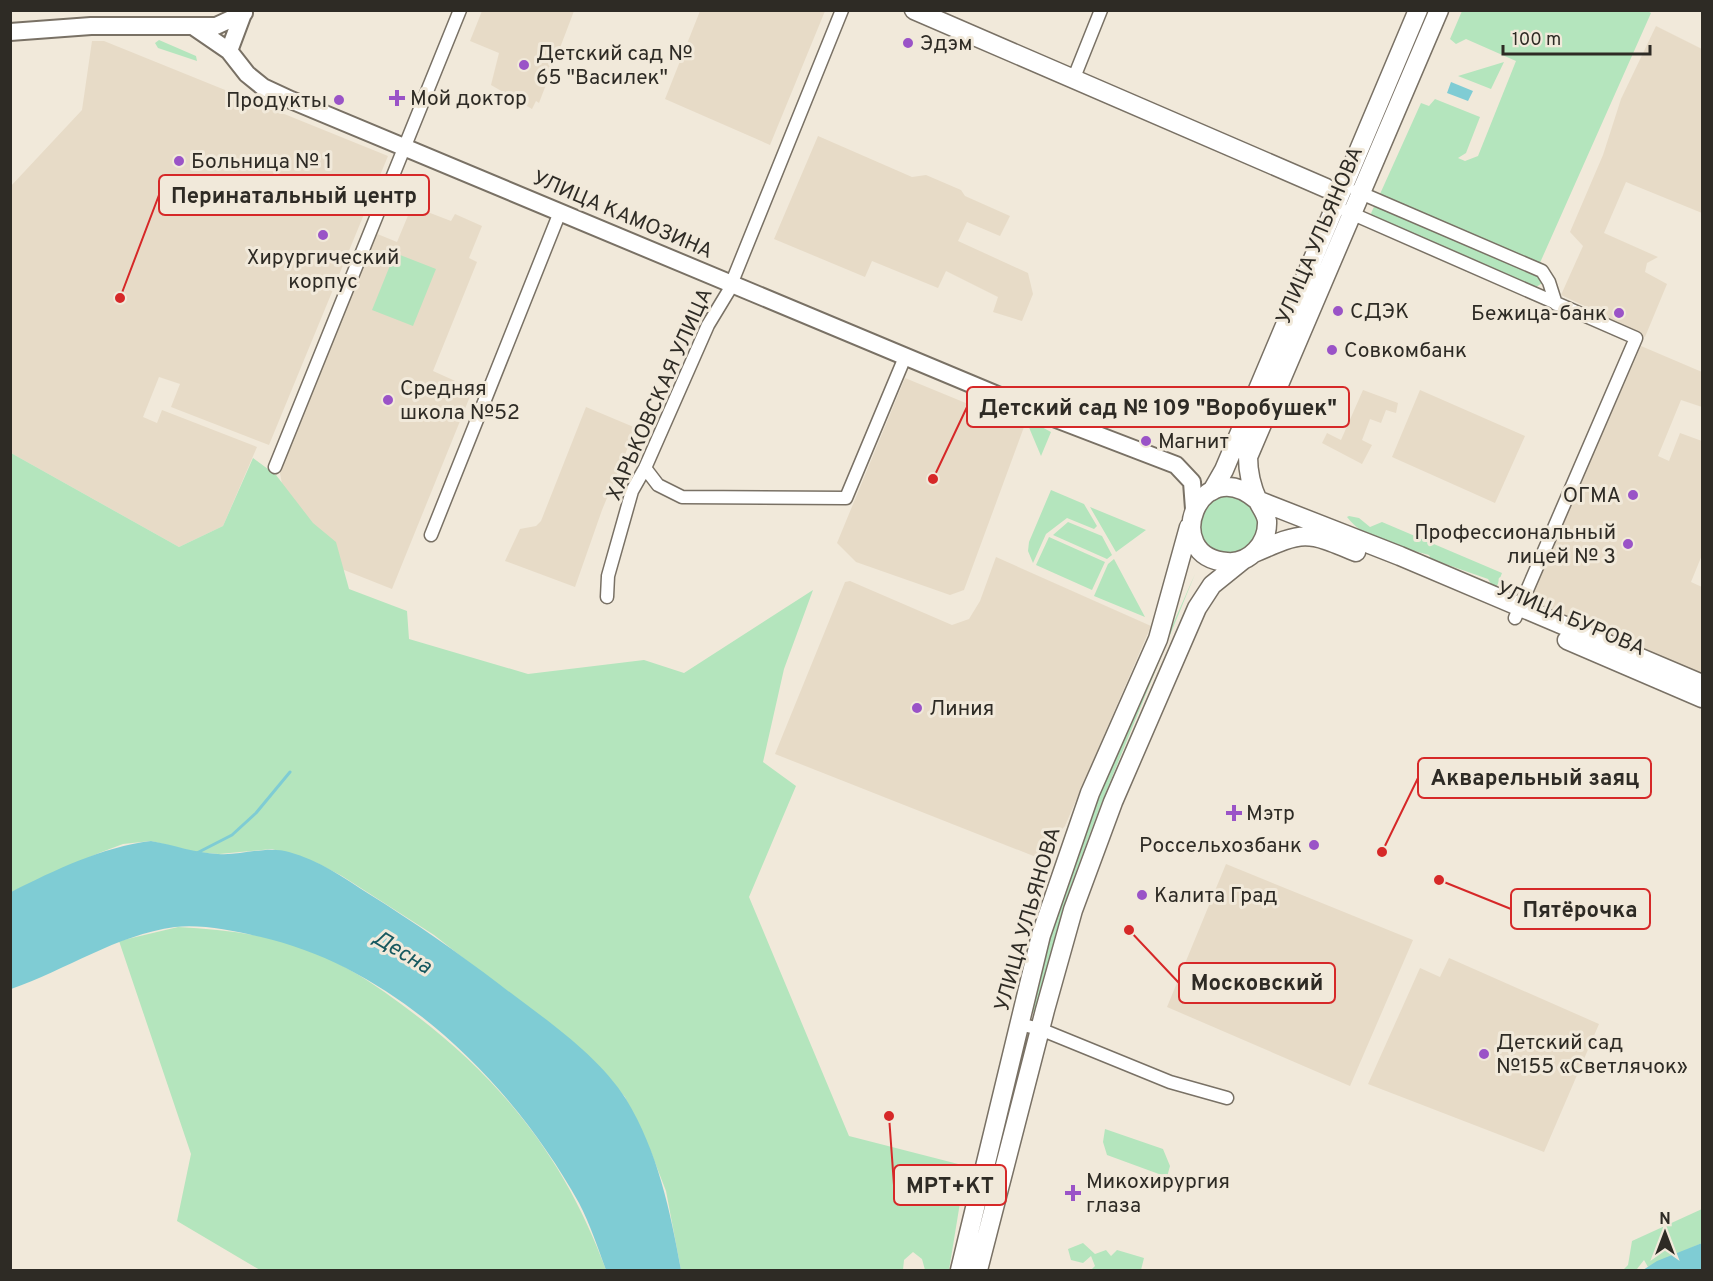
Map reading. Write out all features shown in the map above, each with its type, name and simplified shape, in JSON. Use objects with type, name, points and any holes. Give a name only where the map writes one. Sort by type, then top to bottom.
[{"type":"main road","points":[[914,10],[1073,80],[1335,187]]},
{"type":"main road","name":"УЛИЦА УЛЬЯНОВА","points":[[1212,490],[1224,470],[1335,206],[1335,187],[1419,10]]},
{"type":"main road","name":"УЛИЦА УЛЬЯНОВА","points":[[1257,500],[1249,478],[1248,457],[1439,10]]},
{"type":"main road","points":[[1224,487],[1238,488],[1257,500],[1267,522],[1261,544],[1249,556],[1226,562],[1207,556],[1198,547],[1192,535],[1192,516],[1201,498],[1212,490],[1224,487]]},
{"type":"main road","name":"УЛИЦА БУРОВА","points":[[1257,500],[1313,520],[1702,699]]},
{"type":"main road","name":"УЛИЦА УЛЬЯНОВА","points":[[960,1270],[1019,1024],[1054,891],[1090,793],[1158,639],[1182,562],[1192,516]]},
{"type":"main road","name":"УЛИЦА БУРОВА","points":[[1249,556],[1299,536],[1316,535],[1702,684]]},
{"type":"main road","name":"УЛИЦА УЛЬЯНОВА","points":[[978,1270],[1073,910],[1113,802],[1197,608],[1212,585],[1249,556]]},
{"type":"street","points":[[275,466],[460,10]]},
{"type":"street","name":"ХАРЬКОВСКАЯ УЛИЦА","points":[[607,597],[608,576],[629,502],[708,325],[719,309],[731,283],[842,10]]},
{"type":"street","points":[[1073,80],[1101,10]]},
{"type":"street","points":[[10,32],[91,26],[216,26],[244,12]]},
{"type":"street","points":[[229,51],[244,12]]},
{"type":"street","name":"УЛИЦА КАМОЗИНА","points":[[194,27],[229,51],[247,74],[263,87],[904,357],[1065,423],[1176,465],[1192,482],[1192,516]]},
{"type":"street","points":[[1335,187],[1361,193],[1542,272],[1549,282],[1556,304]]},
{"type":"street","points":[[1335,206],[1636,338],[1517,612]]},
{"type":"street","points":[[431,534],[560,212]]},
{"type":"street","points":[[645,468],[658,485],[682,497],[846,498],[904,357]]},
{"type":"street","points":[[1019,1024],[1040,1029],[1170,1082],[1227,1098]]},
{"type":"shaded area","name":"Детский сад № 65 \"Василек\"","points":[[482,11],[574,11],[539,103],[536,101],[532,109],[491,85],[499,53],[470,41]]},
{"type":"shaded area","points":[[700,11],[825,11],[770,145],[665,99]]},
{"type":"shaded area","points":[[1656,26],[1702,49],[1702,213],[1626,182],[1604,233],[1658,257],[1647,263],[1645,272],[1667,284],[1645,337],[1593,314],[1591,309],[1561,295],[1583,246],[1570,232],[1603,155],[1621,99]]},
{"type":"shaded area","points":[[92,41],[104,41],[388,156],[269,445],[171,407],[180,384],[159,377],[143,417],[157,423],[162,410],[257,447],[223,526],[179,547],[11,453],[10,187],[82,110]]},
{"type":"shaded area","points":[[818,136],[912,177],[926,175],[961,190],[965,196],[1010,216],[1000,236],[967,222],[958,241],[1028,273],[1033,294],[1022,321],[993,312],[998,297],[946,271],[938,288],[872,261],[865,277],[774,239]]},
{"type":"shaded area","name":"Средняя школа №52","points":[[412,206],[451,221],[455,214],[482,226],[469,258],[477,262],[433,371],[473,389],[392,589],[324,562],[292,537],[279,468],[375,233],[397,242]]},
{"type":"shaded area","name":"Профессиональный лицей № 3","points":[[1641,346],[1702,372],[1702,407],[1681,400],[1658,456],[1669,461],[1680,433],[1702,441],[1702,555],[1691,582],[1702,587],[1702,672],[1694,671],[1532,603],[1530,597]]},
{"type":"shaded area","points":[[905,378],[1024,427],[964,590],[950,595],[856,562],[837,543]]},
{"type":"shaded area","points":[[1363,390],[1398,403],[1396,413],[1386,410],[1381,423],[1370,419],[1362,440],[1372,445],[1362,464],[1322,443],[1327,433],[1341,440]]},
{"type":"shaded area","points":[[1420,390],[1525,436],[1495,503],[1392,457]]},
{"type":"shaded area","points":[[586,407],[636,428],[602,510],[575,587],[505,561],[520,529],[536,526],[541,521]]},
{"type":"shaded area","points":[[996,557],[1151,626],[1065,826],[1055,837],[1051,850],[1040,846],[1036,857],[775,754],[845,582],[850,581],[952,625],[969,619],[980,601]]},
{"type":"shaded area","points":[[1226,864],[1413,940],[1350,1086],[1167,1007]]},
{"type":"shaded area","name":"Детский сад №155 «Светлячок»","points":[[1449,958],[1599,1024],[1544,1152],[1368,1084],[1420,968],[1440,977]]},
{"type":"green space","points":[[1646,10],[1651,13],[1539,265],[1380,194],[1421,103],[1429,106],[1435,99],[1480,117],[1466,153],[1458,158],[1465,161],[1478,156],[1516,61],[1466,39],[1456,44],[1450,39],[1462,11]]},
{"type":"green space","points":[[159,40],[196,56],[197,61],[158,48],[155,43]]},
{"type":"green space","points":[[1504,62],[1491,89],[1458,76]]},
{"type":"green space","points":[[1376,202],[1540,274],[1545,281],[1532,290],[1369,218]]},
{"type":"green space","points":[[395,253],[436,269],[413,326],[372,310]]},
{"type":"green space","points":[[1025,418],[1051,432],[1041,456]]},
{"type":"green space","points":[[11,453],[179,547],[223,526],[253,458],[276,475],[313,523],[336,542],[349,589],[407,611],[409,639],[528,674],[644,660],[684,673],[813,590],[784,669],[763,762],[796,786],[749,897],[849,1136],[966,1166],[949,1270],[925,1270],[922,1259],[913,1252],[904,1260],[903,1270],[681,1270],[666,1191],[651,1152],[625,1097],[592,1059],[434,935],[342,876],[317,863],[272,849],[219,854],[195,852],[151,841],[123,844],[11,892]]},
{"type":"green space","points":[[1051,490],[1084,504],[1097,526],[1094,529],[1067,518],[1046,534],[1033,563],[1028,551],[1029,542]]},
{"type":"green space","points":[[1223,496],[1235,496],[1250,504],[1258,519],[1258,531],[1250,546],[1235,554],[1223,554],[1208,546],[1200,531],[1200,519],[1208,504]]},
{"type":"green space","points":[[1090,507],[1146,530],[1116,552]]},
{"type":"green space","points":[[1347,517],[1359,518],[1370,527],[1382,522],[1502,573],[1497,586],[1493,587],[1488,579],[1431,559],[1429,555],[1395,546],[1373,537],[1355,525]]},
{"type":"green space","points":[[1068,522],[1102,536],[1112,555],[1107,559],[1053,535]]},
{"type":"green space","points":[[1049,537],[1105,562],[1092,590],[1036,565]]},
{"type":"green space","points":[[1114,559],[1145,617],[1094,596],[1108,564]]},
{"type":"green space","points":[[1195,574],[1099,809],[1065,902],[1034,1012],[1031,1014],[1042,959],[1093,806]]},
{"type":"green space","points":[[178,927],[222,930],[251,935],[280,941],[324,956],[366,980],[440,1034],[500,1092],[550,1156],[590,1229],[606,1270],[260,1270],[177,1221],[191,1154],[119,941]]},
{"type":"green space","points":[[1024,1038],[1027,1041],[974,1264],[969,1260]]},
{"type":"green space","points":[[1105,1129],[1163,1149],[1170,1166],[1167,1177],[1107,1155],[1103,1142]]},
{"type":"green space","points":[[1702,1209],[1702,1243],[1648,1267],[1644,1260],[1637,1269],[1623,1270],[1628,1265],[1632,1241]]},
{"type":"green space","points":[[1083,1243],[1095,1254],[1106,1250],[1111,1256],[1117,1250],[1144,1258],[1141,1270],[1091,1270],[1095,1266],[1091,1256],[1083,1263],[1071,1260],[1068,1249]]},
{"type":"water","points":[[1451,82],[1473,91],[1468,101],[1447,93]]},
{"type":"water","name":"Десна","points":[[151,841],[193,851],[218,854],[281,850],[311,860],[341,876],[402,915],[551,1023],[600,1066],[626,1099],[637,1119],[655,1161],[681,1270],[606,1270],[583,1211],[552,1159],[521,1116],[485,1075],[446,1037],[404,1003],[359,975],[311,952],[229,930],[196,926],[175,927],[132,937],[11,989],[11,892],[97,854]]},
{"type":"water","points":[[1702,1243],[1702,1270],[1643,1270],[1657,1261]]},
{"type":"waterway","points":[[193,855],[232,835],[256,813],[290,772]]},
{"type":"place","name":"Эдэм","points":[[908,43]]},
{"type":"place","name":"Детский сад № 65 \"Василек\"","points":[[524,65]]},
{"type":"place","name":"Мой доктор","points":[[397,98]]},
{"type":"place","name":"Продукты","points":[[339,100]]},
{"type":"place","name":"Больница № 1","points":[[179,161]]},
{"type":"place","name":"Хирургический корпус","points":[[323,235]]},
{"type":"place","name":"Перинатальный центр","points":[[120,298]]},
{"type":"place","name":"СДЭК","points":[[1338,311]]},
{"type":"place","name":"Бежица-банк","points":[[1619,313]]},
{"type":"place","name":"Совкомбанк","points":[[1332,350]]},
{"type":"place","name":"Средняя школа №52","points":[[388,400]]},
{"type":"place","name":"Магнит","points":[[1146,441]]},
{"type":"place","name":"Детский сад № 109 \"Воробушек\"","points":[[933,479]]},
{"type":"place","name":"ОГМА","points":[[1633,495]]},
{"type":"place","name":"Профессиональный лицей № 3","points":[[1628,544]]},
{"type":"place","name":"Линия","points":[[917,708]]},
{"type":"place","name":"Мэтр","points":[[1234,813]]},
{"type":"place","name":"Россельхозбанк","points":[[1314,845]]},
{"type":"place","name":"Акварельный заяц","points":[[1382,852]]},
{"type":"place","name":"Пятёрочка","points":[[1439,880]]},
{"type":"place","name":"Калита Град","points":[[1142,895]]},
{"type":"place","name":"Московский","points":[[1129,930]]},
{"type":"place","name":"Детский сад №155 «Светлячок»","points":[[1484,1054]]},
{"type":"place","name":"МРТ+КТ","points":[[889,1116]]},
{"type":"place","name":"Микохирургия глаза","points":[[1073,1193]]}]
